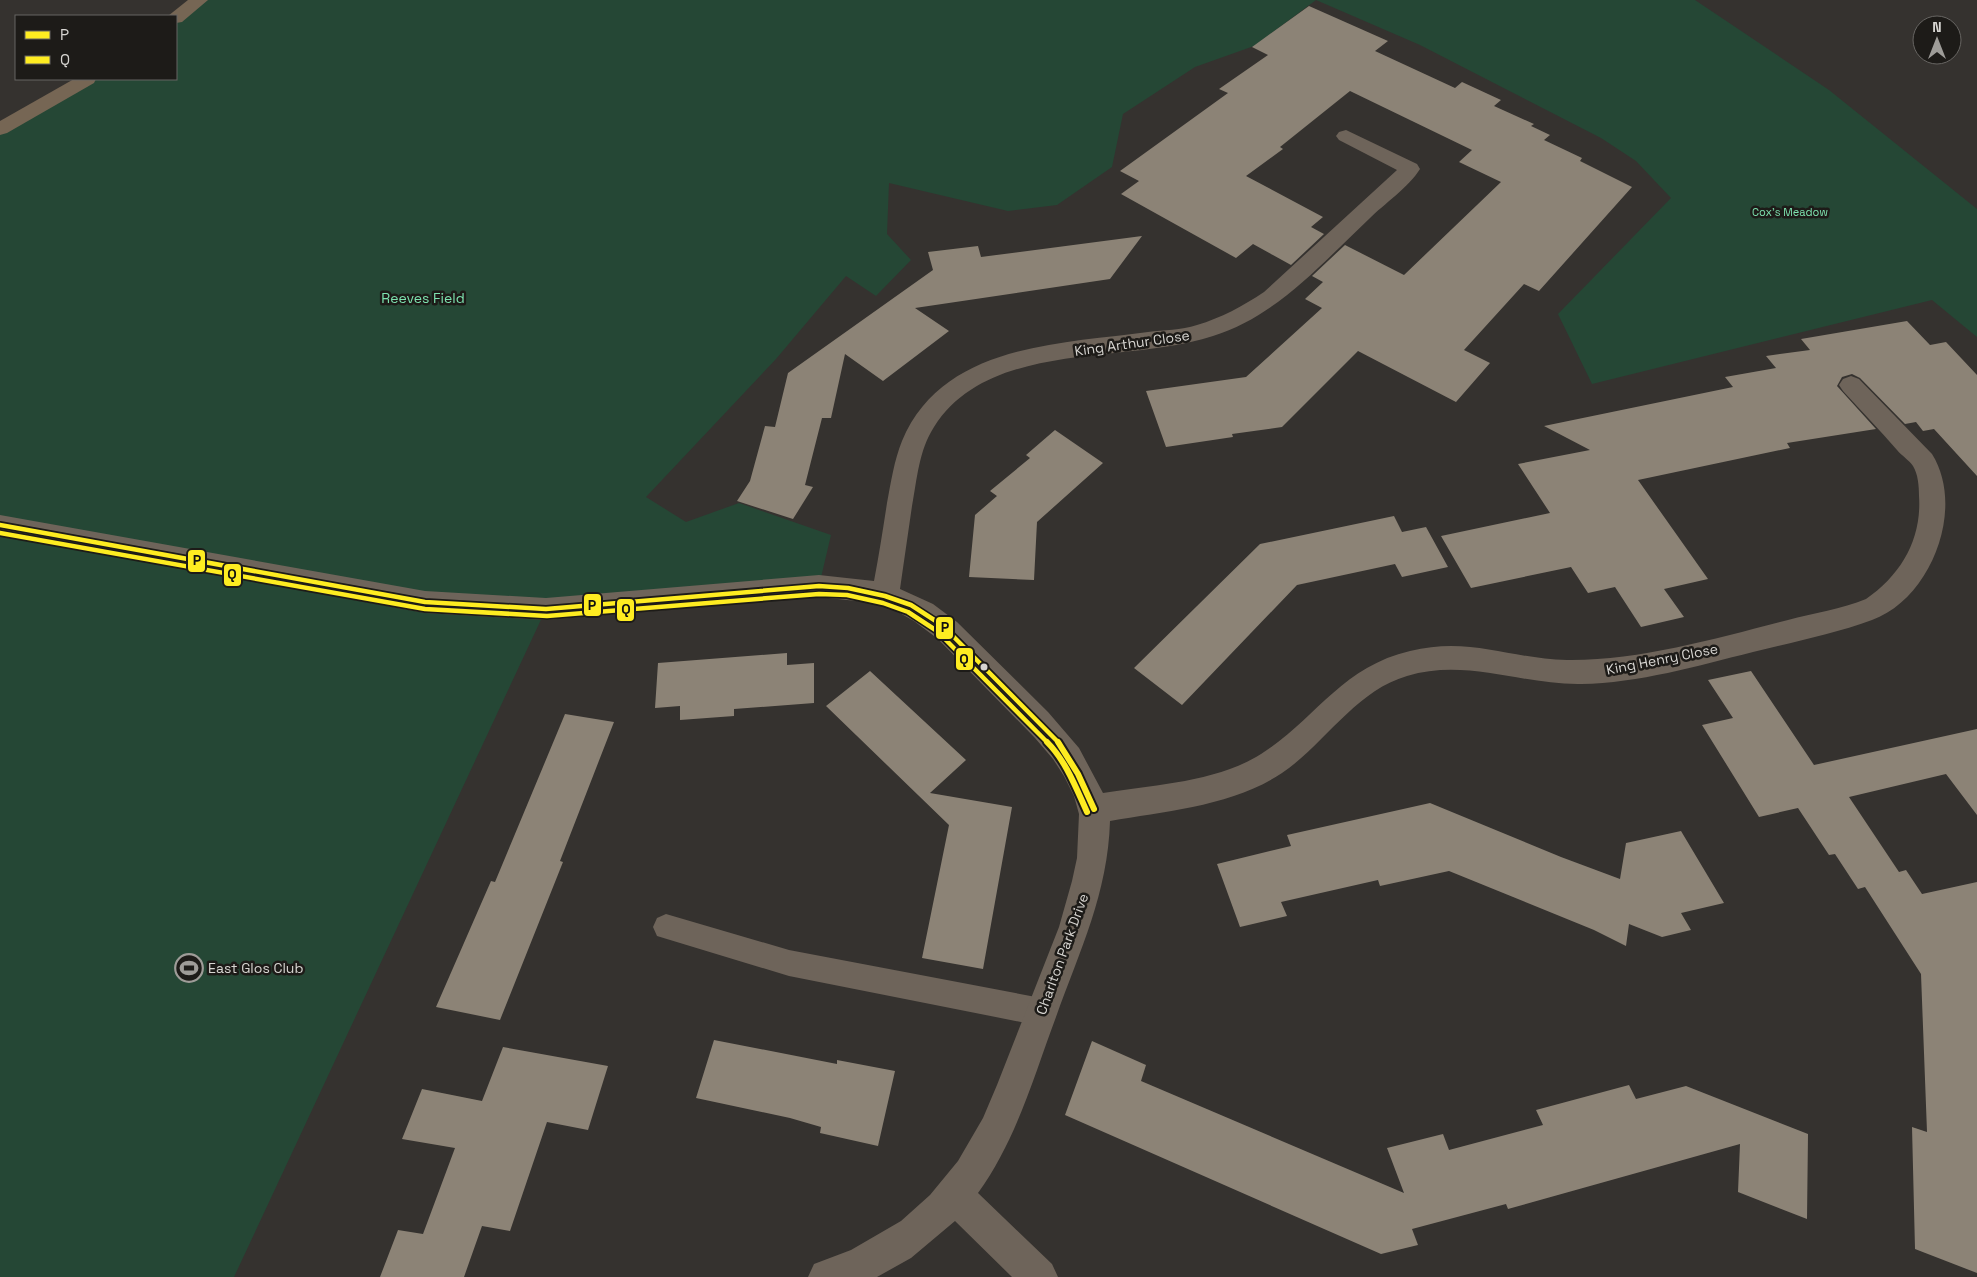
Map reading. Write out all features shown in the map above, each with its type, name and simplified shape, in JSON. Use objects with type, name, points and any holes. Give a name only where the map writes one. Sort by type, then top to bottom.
[{"type":"highway","points":[[178,16],[199,0]]},
{"type":"highway","points":[[0,129],[85,80]]},
{"type":"street","name":"King Arthur Close","points":[[885,596],[907,460],[912,442],[921,424],[933,408],[965,382],[1006,363],[1028,357],[1194,334],[1216,328],[1255,310],[1272,297],[1410,169],[1346,136]]},
{"type":"street","name":"King Henry Close","points":[[1094,809],[1188,792],[1241,780],[1269,766],[1295,747],[1353,692],[1377,676],[1403,664],[1429,658],[1457,656],[1486,659],[1552,671],[1608,671],[1748,642],[1875,608],[1893,595],[1908,579],[1918,562],[1928,539],[1932,515],[1931,490],[1926,465],[1851,385]]},
{"type":"street","name":"Charlton Park Drive","points":[[0,525],[425,602],[546,609],[819,586],[848,588],[885,596],[911,605],[942,625],[1061,746],[1078,774],[1094,809],[1093,850],[1086,891],[1078,920],[992,1139],[974,1168],[954,1195],[922,1226],[885,1253],[845,1272],[827,1277]]},
{"type":"street","points":[[954,1195],[1039,1277]]},
{"type":"lane","points":[[666,927],[789,963],[1041,1012]]},
{"type":"green space","name":"Reeves Field","points":[[199,0],[1316,0],[1254,46],[1195,67],[1123,114],[1112,167],[1057,205],[1008,211],[889,183],[887,234],[911,260],[876,296],[846,276],[776,359],[646,497],[686,522],[739,503],[831,535],[819,586],[546,609],[234,1277],[0,1277],[0,129],[85,80],[178,80],[178,16]]},
{"type":"green space","name":"Cox's Meadow","points":[[1316,0],[1695,0],[1829,90],[1977,209],[1977,337],[1932,300],[1592,384],[1558,314],[1671,198],[1636,161],[1601,138],[1420,45]]},
{"type":"building","points":[[1309,6],[1388,41],[1375,51],[1455,88],[1462,82],[1501,100],[1494,106],[1534,124],[1531,126],[1550,135],[1544,140],[1582,158],[1580,161],[1632,187],[1539,291],[1524,284],[1464,350],[1490,363],[1456,402],[1358,351],[1282,427],[1232,434],[1233,437],[1166,447],[1146,391],[1246,377],[1322,308],[1305,299],[1323,282],[1312,276],[1345,245],[1404,275],[1501,182],[1459,162],[1472,150],[1350,91],[1280,147],[1283,149],[1246,176],[1323,217],[1311,227],[1324,234],[1291,265],[1253,244],[1236,258],[1121,194],[1139,181],[1120,171],[1228,93],[1219,89],[1268,55],[1252,47]]},
{"type":"building","points":[[1142,236],[1110,279],[915,308],[949,331],[883,381],[845,354],[831,418],[822,418],[805,485],[813,487],[793,519],[737,501],[750,481],[765,426],[775,427],[788,373],[933,270],[928,252],[978,246],[981,257]]},
{"type":"building","points":[[1907,321],[1930,345],[1946,342],[1977,375],[1977,476],[1934,429],[1923,431],[1916,422],[1905,424],[1860,378],[1852,374],[1842,377],[1837,386],[1876,429],[1787,443],[1790,448],[1638,480],[1708,579],[1664,589],[1684,617],[1641,627],[1615,587],[1588,593],[1571,567],[1471,588],[1441,536],[1550,513],[1518,464],[1590,450],[1544,426],[1733,387],[1725,377],[1776,368],[1766,356],[1810,350],[1801,339]]},
{"type":"building","points":[[1055,430],[1103,463],[1037,522],[1034,580],[969,577],[975,515],[997,496],[990,491],[1030,458],[1026,455]]},
{"type":"building","points":[[1394,516],[1402,532],[1426,527],[1448,567],[1402,577],[1395,564],[1297,585],[1182,705],[1134,668],[1260,544]]},
{"type":"building","points":[[787,653],[787,665],[814,663],[814,703],[734,709],[734,716],[680,720],[680,706],[655,708],[658,663]]},
{"type":"building","points":[[870,671],[966,760],[930,793],[1012,807],[983,969],[922,958],[949,825],[826,706]]},
{"type":"building","points":[[1751,671],[1814,765],[1977,729],[1977,815],[1946,774],[1849,797],[1899,872],[1906,870],[1922,894],[1977,882],[1977,1273],[1915,1249],[1912,1127],[1927,1132],[1921,974],[1865,887],[1858,889],[1835,854],[1829,855],[1798,808],[1759,817],[1702,725],[1733,718],[1708,680]]},
{"type":"building","points":[[565,714],[614,722],[560,861],[563,862],[500,1020],[436,1007],[491,881],[495,882]]},
{"type":"building","points":[[1430,803],[1620,879],[1626,843],[1681,831],[1724,903],[1681,913],[1691,930],[1662,937],[1629,924],[1626,946],[1594,930],[1449,871],[1380,886],[1378,880],[1281,902],[1287,916],[1240,927],[1217,864],[1291,846],[1287,835]]},
{"type":"building","points":[[714,1040],[837,1064],[837,1060],[895,1071],[878,1146],[820,1133],[821,1127],[790,1118],[696,1098]]},
{"type":"building","points":[[1092,1041],[1146,1065],[1141,1081],[1404,1193],[1387,1148],[1443,1134],[1449,1150],[1543,1125],[1536,1110],[1629,1085],[1636,1099],[1686,1086],[1808,1134],[1807,1219],[1738,1192],[1740,1144],[1508,1209],[1506,1204],[1412,1229],[1418,1245],[1381,1254],[1065,1115]]},
{"type":"building","points":[[503,1047],[608,1066],[588,1130],[547,1122],[510,1231],[482,1226],[464,1277],[380,1277],[398,1230],[423,1234],[455,1148],[402,1139],[422,1089],[482,1101]]},
{"type":"transit line","name":"P","points":[[0,525],[425,602],[546,609],[819,586],[848,588],[885,596],[911,605],[942,625],[1061,745],[1078,774],[1094,809]]},
{"type":"transit line","name":"Q","points":[[0,533],[425,609],[547,616],[819,594],[847,595],[883,603],[908,612],[937,631],[1055,750],[1071,777],[1087,812]]},
{"type":"place","name":"East Glos Club","points":[[189,968]]}]
